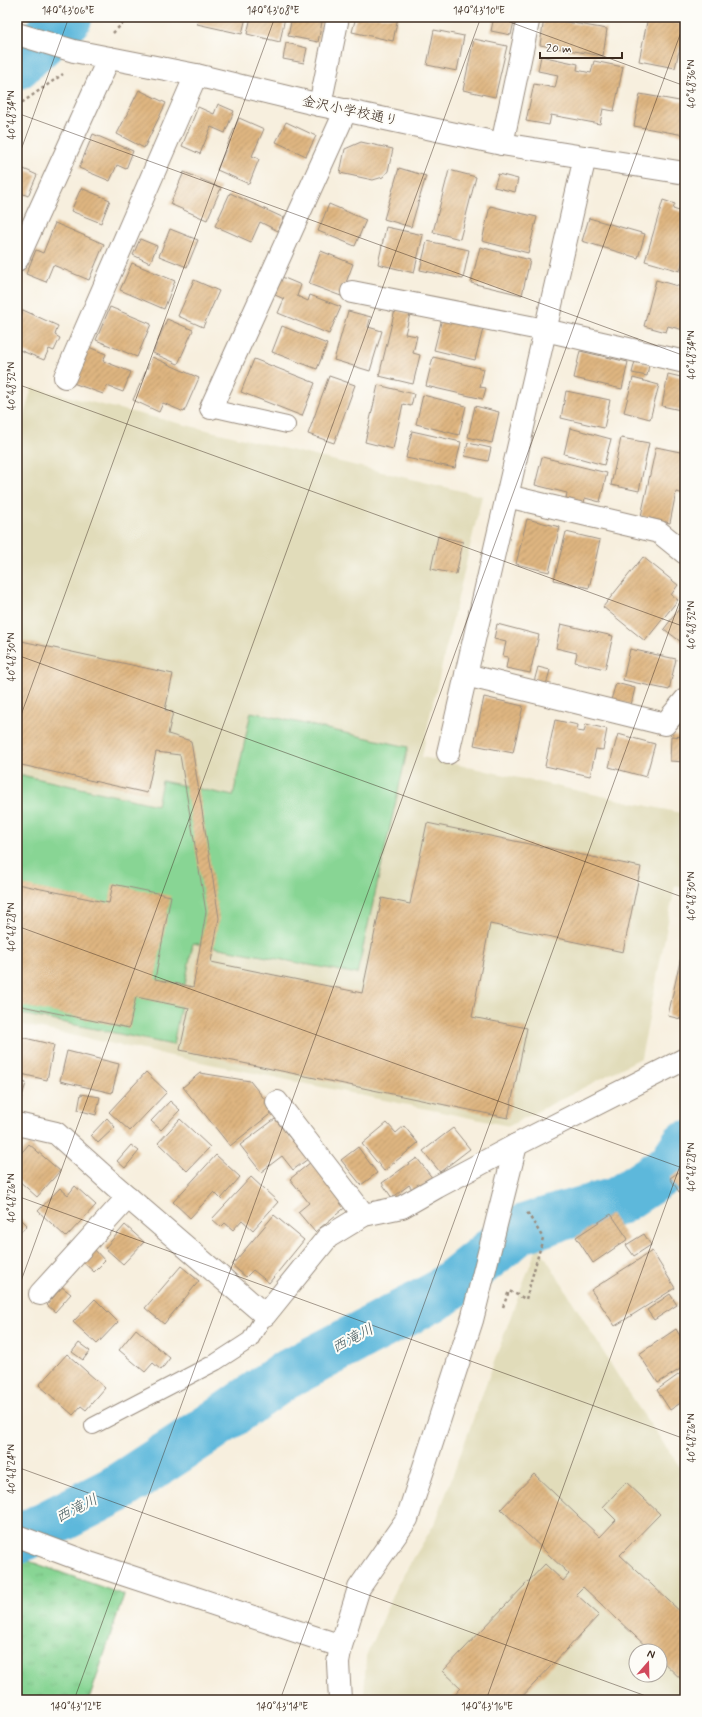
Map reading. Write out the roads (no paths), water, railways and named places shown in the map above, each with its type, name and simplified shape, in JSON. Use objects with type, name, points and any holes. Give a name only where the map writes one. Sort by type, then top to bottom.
[{"type":"street","points":[[320,105],[338,17]]},
{"type":"street","points":[[502,144],[530,17]]},
{"type":"street","name":"金沢小学校通り","points":[[17,34],[74,51],[109,48],[196,75],[320,105],[502,144],[685,173]]},
{"type":"street","points":[[17,260],[109,48]]},
{"type":"street","points":[[65,377],[196,75]]},
{"type":"street","points":[[211,408],[346,110]]},
{"type":"street","points":[[448,753],[585,156]]},
{"type":"street","points":[[352,292],[545,330],[685,362]]},
{"type":"street","points":[[507,496],[658,532],[685,553]]},
{"type":"street","points":[[466,675],[665,724],[685,700]]},
{"type":"street","points":[[17,1124],[56,1133],[265,1315],[328,1237],[364,1215],[402,1208],[437,1187],[516,1145],[685,1059]]},
{"type":"street","points":[[277,1102],[364,1215]]},
{"type":"street","points":[[340,1700],[338,1663],[359,1588],[407,1519],[472,1320],[516,1145]]},
{"type":"street","points":[[40,1294],[128,1197]]},
{"type":"street","points":[[17,1536],[92,1564],[342,1646]]},
{"type":"lane","points":[[211,408],[288,425]]},
{"type":"lane","points":[[93,1426],[216,1362],[250,1340],[265,1315]]},
{"type":"waterway","name":"西滝川","points":[[17,65],[68,17]]},
{"type":"waterway","name":"西滝川","points":[[17,1540],[115,1490],[210,1428],[284,1376],[440,1294],[519,1230],[618,1201],[671,1166],[685,1145]]}]
